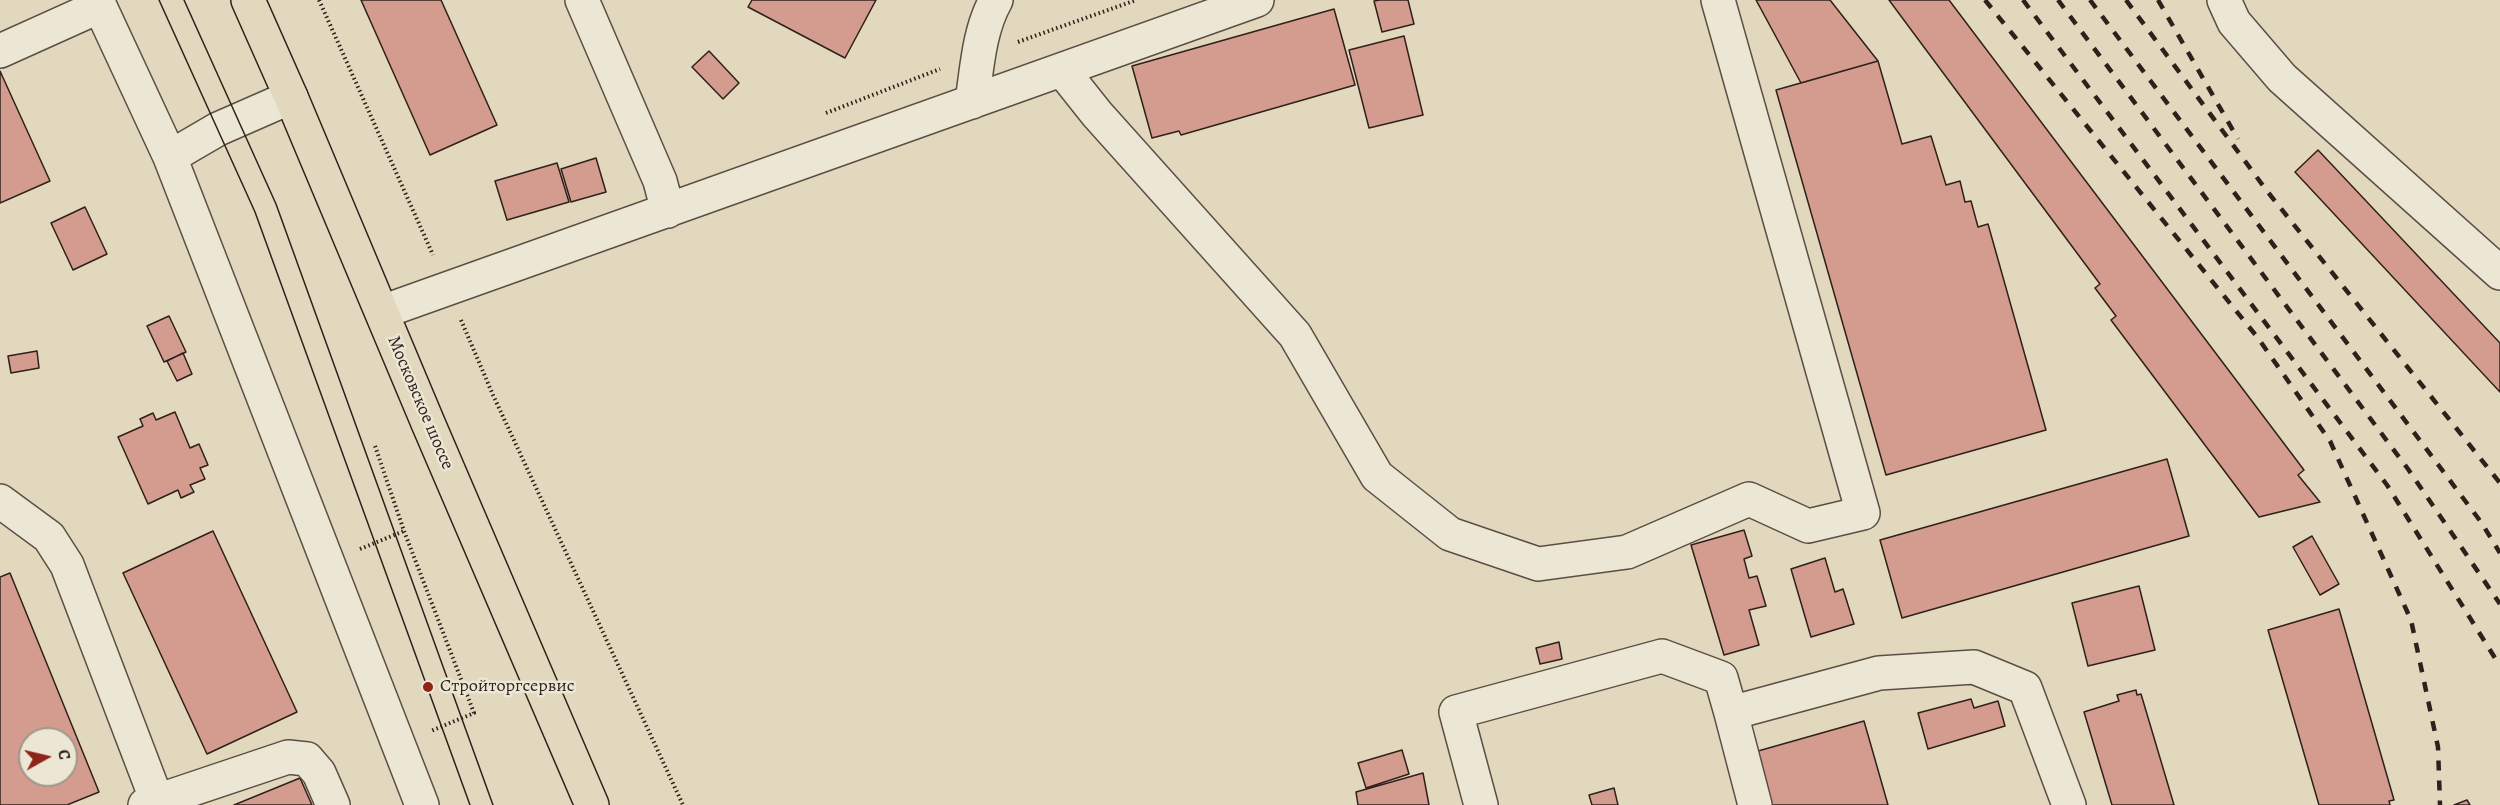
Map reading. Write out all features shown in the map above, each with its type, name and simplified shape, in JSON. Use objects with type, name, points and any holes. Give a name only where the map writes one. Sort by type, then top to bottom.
[{"type":"main road","name":"Московское шоссе","points":[[248,0],[592,805]]},
{"type":"lane","points":[[582,0],[660,181],[668,211]]},
{"type":"lane","points":[[972,102],[988,13],[996,0]]},
{"type":"lane","points":[[382,312],[1257,0]]},
{"type":"lane","points":[[1062,70],[1097,114],[1295,335],[1377,476],[1450,534],[1538,564],[1627,552],[1749,499],[1808,526],[1863,513],[1718,0]]},
{"type":"lane","points":[[2224,0],[2234,22],[2282,78],[2500,273]]},
{"type":"lane","points":[[0,51],[98,3],[170,157],[422,805]]},
{"type":"lane","points":[[170,157],[218,129],[291,97]]},
{"type":"lane","points":[[0,501],[49,537],[66,566],[151,803],[288,757],[307,759],[319,773],[333,805]]},
{"type":"lane","points":[[1481,805],[1456,712],[1662,656],[1721,678],[1755,805]]},
{"type":"lane","points":[[1731,713],[1879,673],[1974,667],[2025,688],[2069,805]]},
{"type":"path","points":[[319,0],[493,395],[683,805]]},
{"type":"path","points":[[375,446],[404,531],[474,713],[397,745]]},
{"type":"path","points":[[328,562],[404,531]]},
{"type":"building","points":[[361,0],[441,0],[497,125],[430,155]]},
{"type":"building","points":[[752,0],[876,0],[845,58],[748,7]]},
{"type":"building","points":[[1408,0],[1414,24],[1382,32],[1374,1]]},
{"type":"building","points":[[1756,0],[1830,0],[1878,61],[1801,83]]},
{"type":"building","points":[[1889,0],[1949,0],[2304,470],[2298,475],[2320,502],[2259,517],[2111,320],[2116,316],[2095,288],[2100,284]]},
{"type":"building","points":[[1334,9],[1355,85],[1181,135],[1179,131],[1152,138],[1132,66]]},
{"type":"building","points":[[1404,36],[1423,115],[1369,128],[1349,50]]},
{"type":"building","points":[[709,51],[739,83],[723,99],[692,67]]},
{"type":"building","points":[[1878,61],[1902,144],[1931,136],[1946,185],[1960,181],[1965,202],[1971,201],[1978,227],[1988,224],[2046,430],[1886,475],[1776,90]]},
{"type":"building","points":[[0,71],[50,181],[0,203]]},
{"type":"building","points":[[2318,150],[2500,343],[2500,392],[2295,172]]},
{"type":"building","points":[[596,158],[606,192],[571,202],[561,169]]},
{"type":"building","points":[[557,163],[569,202],[507,220],[495,181]]},
{"type":"building","points":[[85,207],[107,254],[73,270],[51,223]]},
{"type":"building","points":[[169,316],[186,352],[164,362],[147,326]]},
{"type":"building","points":[[37,351],[39,368],[11,373],[8,356]]},
{"type":"building","points":[[183,353],[192,374],[177,381],[167,361]]},
{"type":"building","points":[[175,412],[190,448],[199,444],[208,465],[200,468],[205,479],[190,485],[194,492],[181,498],[178,490],[148,504],[118,437],[143,426],[140,419],[153,413],[156,420]]},
{"type":"building","points":[[2167,459],[2189,536],[1902,618],[1880,540]]},
{"type":"building","points":[[1744,530],[1752,556],[1744,559],[1749,578],[1757,576],[1766,606],[1749,610],[1759,645],[1724,655],[1691,545]]},
{"type":"building","points":[[213,531],[297,712],[207,754],[123,573]]},
{"type":"building","points":[[2312,536],[2339,584],[2320,595],[2293,547]]},
{"type":"building","points":[[1825,558],[1835,592],[1843,589],[1854,624],[1811,637],[1791,569]]},
{"type":"building","points":[[10,573],[73,727],[18,727],[18,787],[78,787],[78,740],[99,792],[67,805],[0,805],[0,577]]},
{"type":"building","points":[[2139,586],[2155,650],[2088,666],[2072,603]]},
{"type":"building","points":[[2339,609],[2394,800],[2389,801],[2390,805],[2319,805],[2268,630]]},
{"type":"building","points":[[1559,642],[1562,659],[1540,664],[1536,648]]},
{"type":"building","points":[[2136,690],[2137,695],[2141,694],[2174,805],[2112,805],[2084,712],[2119,701],[2117,695]]},
{"type":"building","points":[[1971,699],[1974,708],[1998,701],[2005,726],[1928,749],[1918,713]]},
{"type":"building","points":[[1864,721],[1888,805],[1766,805],[1751,753]]},
{"type":"building","points":[[1402,750],[1409,774],[1366,788],[1358,763]]},
{"type":"building","points":[[1423,773],[1429,805],[1358,805],[1356,792]]},
{"type":"building","points":[[300,778],[312,805],[234,805]]},
{"type":"building","points":[[1614,788],[1618,805],[1592,805],[1589,795]]},
{"type":"building","points":[[2467,800],[2470,805],[2454,805]]},
{"type":"tram line","points":[[159,0],[255,212],[470,805]]},
{"type":"tram line","points":[[184,0],[276,204],[493,805]]},
{"type":"railway","points":[[1985,0],[2258,338],[2330,441],[2411,620],[2438,747],[2440,805]]},
{"type":"railway","points":[[2023,0],[2387,485],[2500,666]]},
{"type":"railway","points":[[2058,0],[2408,469],[2500,604]]},
{"type":"railway","points":[[2090,0],[2481,522],[2500,553]]},
{"type":"railway","points":[[2126,0],[2267,191],[2500,483]]},
{"type":"railway","points":[[2158,0],[2238,139]]},
{"type":"place","name":"Стройторгсервис","points":[[428,687]]}]
